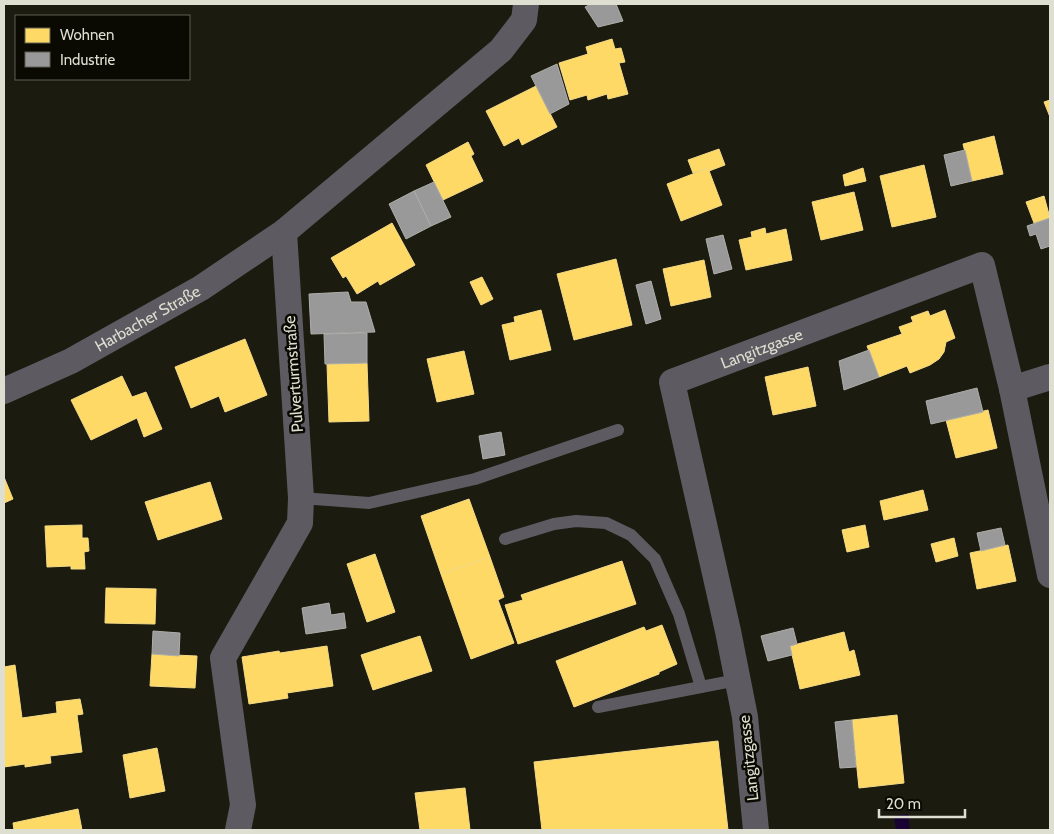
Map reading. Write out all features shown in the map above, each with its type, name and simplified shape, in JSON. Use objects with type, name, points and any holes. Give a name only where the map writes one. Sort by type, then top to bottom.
[{"type":"street","points":[[284,232],[500,50],[524,20],[526,4]]},
{"type":"street","name":"Harbacher Straße","points":[[4,391],[71,362],[193,293],[284,232]]},
{"type":"street","name":"Pulverturmstraße","points":[[238,830],[243,805],[223,658],[300,523],[301,498],[284,232]]},
{"type":"street","name":"Langitzgasse","points":[[756,830],[745,717],[728,631],[672,382],[982,265],[1012,389],[1050,575]]},
{"type":"street","points":[[1012,389],[1050,377]]},
{"type":"lane","points":[[301,498],[369,503],[476,478],[618,430]]},
{"type":"lane","points":[[505,539],[554,524],[576,521],[606,523],[631,536],[655,560],[679,614],[701,687]]},
{"type":"lane","points":[[598,707],[737,680]]},
{"type":"shaded area","points":[[908,814],[910,830],[896,830],[894,816]]},
{"type":"building: Wohnen","points":[[612,39],[615,49],[621,48],[625,62],[619,63],[628,94],[608,99],[607,94],[588,100],[587,95],[570,100],[559,63],[588,54],[586,47]]},
{"type":"building: Wohnen","points":[[536,86],[557,127],[522,145],[519,138],[504,146],[486,111]]},
{"type":"building: Wohnen","points":[[1050,100],[1050,117],[1044,102]]},
{"type":"building: Wohnen","points":[[994,136],[1003,174],[972,181],[963,144]]},
{"type":"building: Wohnen","points":[[468,142],[474,154],[471,156],[483,181],[443,200],[426,165]]},
{"type":"building: Wohnen","points":[[719,149],[725,165],[709,171],[708,168],[693,173],[688,160]]},
{"type":"building: Wohnen","points":[[924,165],[936,217],[892,227],[880,176]]},
{"type":"building: Wohnen","points":[[708,168],[722,205],[681,221],[667,184]]},
{"type":"building: Wohnen","points":[[863,168],[866,181],[845,186],[843,175]]},
{"type":"building: Wohnen","points":[[854,192],[863,230],[821,240],[812,202]]},
{"type":"building: Wohnen","points":[[1044,196],[1050,218],[1034,223],[1026,202]]},
{"type":"building: Wohnen","points":[[392,223],[415,265],[380,285],[378,281],[357,294],[346,276],[343,278],[331,258]]},
{"type":"building: Wohnen","points":[[765,228],[766,234],[786,229],[792,260],[746,270],[739,240],[752,237],[751,232]]},
{"type":"building: Wohnen","points":[[616,259],[632,325],[574,340],[557,274]]},
{"type":"building: Wohnen","points":[[704,260],[711,297],[671,306],[663,269]]},
{"type":"building: Wohnen","points":[[482,277],[493,299],[481,305],[470,282]]},
{"type":"building: Wohnen","points":[[541,310],[551,350],[510,360],[502,325],[515,322],[514,317]]},
{"type":"building: Wohnen","points":[[945,310],[955,338],[946,342],[944,352],[939,359],[910,373],[907,366],[879,377],[867,346],[902,334],[899,327],[913,322],[911,317],[928,311],[930,316]]},
{"type":"building: Wohnen","points":[[245,339],[267,395],[225,412],[219,396],[191,408],[175,367]]},
{"type":"building: Wohnen","points":[[464,351],[474,394],[437,402],[427,359]]},
{"type":"building: Wohnen","points":[[367,363],[369,421],[329,422],[327,364]]},
{"type":"building: Wohnen","points":[[808,367],[816,406],[773,415],[765,377]]},
{"type":"building: Wohnen","points":[[122,376],[132,397],[146,392],[162,429],[144,437],[137,418],[91,440],[71,400]]},
{"type":"building: Wohnen","points":[[988,410],[997,448],[956,458],[946,420]]},
{"type":"building: Wohnen","points":[[4,477],[13,499],[4,503]]},
{"type":"building: Wohnen","points":[[210,482],[222,519],[158,540],[145,502]]},
{"type":"building: Wohnen","points":[[923,490],[928,510],[884,520],[880,501]]},
{"type":"building: Wohnen","points":[[469,499],[490,557],[441,574],[421,516]]},
{"type":"building: Wohnen","points":[[82,525],[82,538],[88,538],[89,551],[84,552],[85,569],[71,569],[71,566],[47,567],[45,526]]},
{"type":"building: Wohnen","points":[[865,525],[869,547],[847,552],[842,530]]},
{"type":"building: Wohnen","points":[[954,538],[958,556],[936,562],[931,544]]},
{"type":"building: Wohnen","points":[[1008,545],[1016,581],[977,589],[970,553]]},
{"type":"building: Wohnen","points":[[375,554],[395,612],[367,622],[347,564]]},
{"type":"building: Wohnen","points":[[490,557],[504,597],[498,600],[514,643],[471,659],[441,574]]},
{"type":"building: Wohnen","points":[[622,561],[636,604],[518,644],[505,605],[523,600],[521,595]]},
{"type":"building: Wohnen","points":[[106,588],[156,589],[155,624],[105,623]]},
{"type":"building: Wohnen","points":[[662,625],[677,664],[659,672],[659,674],[574,707],[556,661],[644,627],[646,631]]},
{"type":"building: Wohnen","points":[[844,632],[849,652],[854,650],[860,675],[800,689],[790,646]]},
{"type":"building: Wohnen","points":[[420,636],[432,671],[373,690],[361,655]]},
{"type":"building: Wohnen","points":[[327,646],[333,686],[287,693],[288,698],[249,704],[242,657]]},
{"type":"building: Wohnen","points":[[152,654],[197,656],[195,688],[150,686]]},
{"type":"building: Wohnen","points":[[15,665],[22,718],[57,713],[56,702],[80,699],[83,714],[77,715],[82,752],[50,756],[51,763],[25,767],[25,764],[4,767],[4,667]]},
{"type":"building: Wohnen","points":[[897,715],[904,783],[859,788],[852,720]]},
{"type":"building: Wohnen","points":[[718,741],[728,830],[542,830],[534,762]]},
{"type":"building: Wohnen","points":[[157,748],[165,791],[130,798],[123,755]]},
{"type":"building: Wohnen","points":[[465,788],[470,830],[420,830],[415,793]]},
{"type":"building: Wohnen","points":[[78,809],[82,830],[14,830],[13,823]]},
{"type":"building: Industrie","points":[[591,4],[616,4],[623,21],[598,27],[585,7]]},
{"type":"building: Industrie","points":[[557,64],[569,104],[550,114],[531,76]]},
{"type":"building: Industrie","points":[[965,150],[972,181],[951,186],[944,155]]},
{"type":"building: Industrie","points":[[434,182],[451,217],[431,226],[414,191]]},
{"type":"building: Industrie","points":[[414,191],[431,226],[406,239],[389,204]]},
{"type":"building: Industrie","points":[[1050,218],[1050,246],[1041,249],[1036,234],[1030,236],[1027,226]]},
{"type":"building: Industrie","points":[[723,235],[732,269],[714,274],[706,239]]},
{"type":"building: Industrie","points":[[651,281],[661,319],[646,324],[636,285]]},
{"type":"building: Industrie","points":[[348,292],[351,302],[366,302],[375,332],[311,334],[309,294]]},
{"type":"building: Industrie","points":[[367,333],[367,363],[325,364],[324,334]]},
{"type":"building: Industrie","points":[[869,350],[879,377],[844,390],[839,361]]},
{"type":"building: Industrie","points":[[977,388],[983,412],[931,424],[926,401]]},
{"type":"building: Industrie","points":[[501,432],[505,455],[483,459],[479,436]]},
{"type":"building: Industrie","points":[[1001,528],[1005,545],[981,551],[977,533]]},
{"type":"building: Industrie","points":[[329,603],[331,615],[344,613],[346,628],[306,634],[302,608]]},
{"type":"building: Industrie","points":[[793,628],[797,644],[790,646],[792,655],[768,661],[761,636]]},
{"type":"building: Industrie","points":[[153,631],[180,633],[179,656],[152,654]]},
{"type":"building: Industrie","points":[[852,720],[856,767],[840,768],[835,722]]}]
